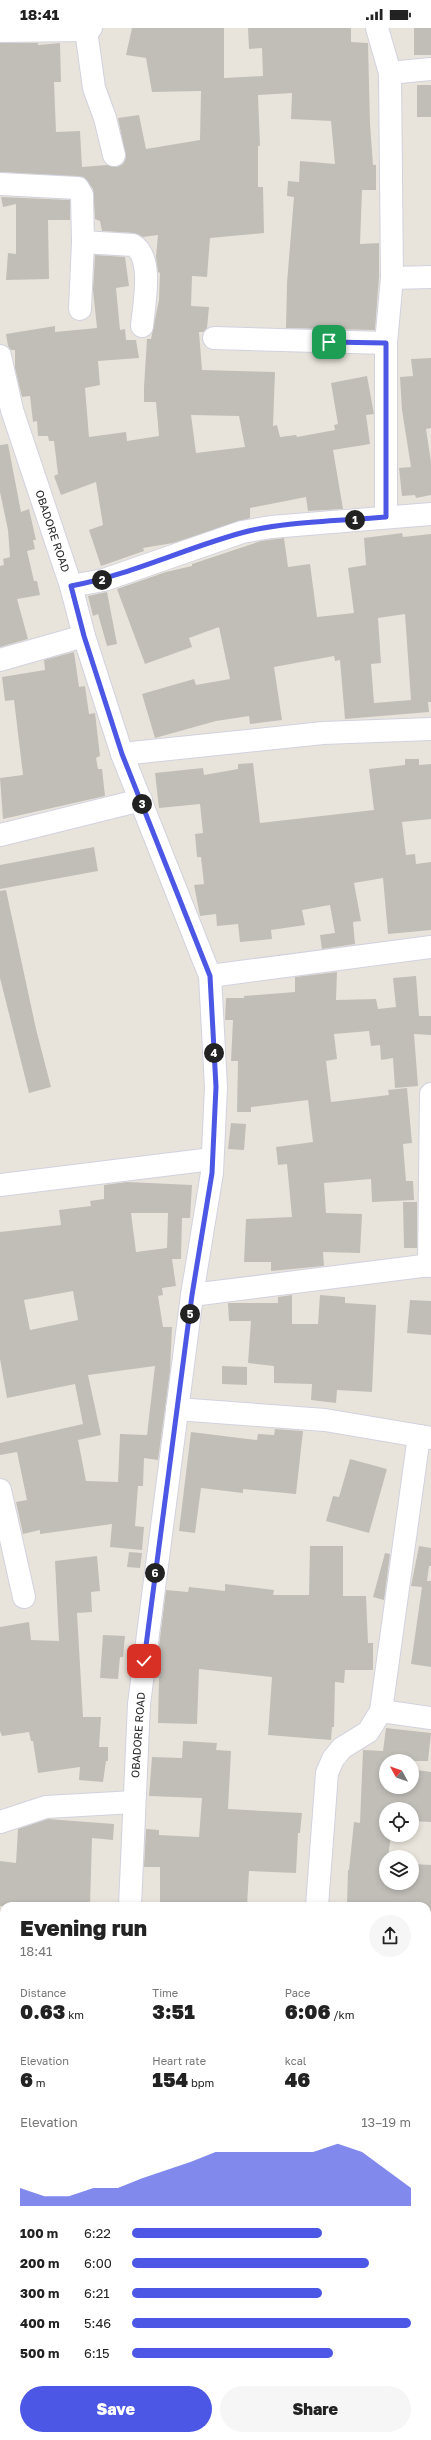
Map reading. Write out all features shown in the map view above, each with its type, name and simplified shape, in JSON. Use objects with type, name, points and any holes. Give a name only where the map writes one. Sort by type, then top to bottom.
[{"type":"street","points":[[377,28],[390,73],[392,278],[386,343],[386,517]]},
{"type":"street","points":[[0,31],[88,29],[94,88],[105,118],[114,155]]},
{"type":"street","points":[[390,73],[431,69]]},
{"type":"street","points":[[0,184],[78,188],[82,195],[83,242],[80,309]]},
{"type":"street","points":[[83,242],[133,245],[140,249],[146,263],[142,326]]},
{"type":"street","points":[[392,278],[431,278]]},
{"type":"street","points":[[214,338],[386,343]]},
{"type":"street","name":"OBADORE ROAD","points":[[1,369],[15,417],[71,586],[84,636],[122,754],[210,976],[216,1087],[212,1159],[192,1295],[139,1704],[130,1902]]},
{"type":"street","points":[[71,586],[104,580],[242,532],[271,527],[431,514]]},
{"type":"street","points":[[0,660],[84,636]]},
{"type":"street","points":[[122,754],[323,733],[431,729]]},
{"type":"street","points":[[0,835],[141,800]]},
{"type":"street","points":[[210,976],[431,947]]},
{"type":"street","points":[[192,1295],[430,1265],[431,1094]]},
{"type":"street","points":[[0,1185],[212,1159]]},
{"type":"street","points":[[177,1409],[325,1420],[425,1437],[381,1711],[368,1732],[342,1748],[333,1759],[328,1773],[317,1902]]},
{"type":"street","points":[[0,1490],[24,1597]]},
{"type":"street","points":[[381,1711],[431,1718]]},
{"type":"street","points":[[0,1822],[46,1807],[134,1802]]},
{"type":"building","points":[[132,28],[224,28],[224,78],[263,76],[262,48],[249,49],[248,28],[351,28],[351,42],[368,43],[370,124],[373,165],[376,165],[376,190],[362,190],[360,244],[379,243],[379,277],[375,330],[286,328],[287,283],[294,197],[287,196],[288,181],[299,182],[300,161],[335,164],[331,121],[291,119],[292,93],[258,95],[260,146],[258,146],[258,187],[263,187],[264,233],[210,238],[207,277],[192,276],[191,306],[209,307],[207,328],[203,332],[199,332],[202,370],[275,372],[273,426],[277,425],[280,437],[296,435],[297,437],[335,430],[334,425],[338,424],[331,383],[367,376],[374,414],[366,415],[370,444],[333,450],[343,509],[308,511],[306,497],[250,508],[250,518],[173,543],[143,548],[144,551],[101,566],[89,530],[103,525],[96,482],[61,495],[54,476],[58,474],[54,441],[49,441],[48,436],[38,436],[37,421],[33,422],[30,396],[22,397],[15,368],[15,350],[11,350],[8,346],[6,334],[55,326],[55,332],[97,328],[93,290],[95,255],[125,257],[129,286],[116,288],[120,330],[125,329],[126,340],[136,340],[139,358],[98,361],[100,385],[85,388],[89,437],[126,432],[127,441],[159,436],[156,402],[144,402],[147,339],[151,339],[159,300],[160,273],[158,272],[156,257],[158,235],[143,237],[134,233],[102,231],[100,221],[95,219],[93,189],[84,177],[0,172],[0,43],[38,43],[38,45],[60,43],[61,82],[54,82],[56,132],[80,131],[82,167],[107,165],[117,167],[123,164],[126,158],[118,118],[139,115],[146,149],[200,140],[201,91],[152,92],[146,58],[126,55]],"holes":[[[191,415],[239,416],[245,447],[196,453]]]},
{"type":"building","points":[[414,28],[431,28],[431,55],[414,55]]},
{"type":"building","points":[[417,85],[431,85],[431,117],[417,117]]},
{"type":"building","points":[[1,197],[70,200],[70,220],[48,220],[49,279],[6,280],[8,253],[16,254],[16,204],[3,207]]},
{"type":"building","points":[[431,358],[431,428],[426,429],[431,462],[431,495],[416,498],[415,495],[402,496],[399,468],[411,467],[402,410],[400,377],[413,376],[411,359]]},
{"type":"building","points":[[8,444],[21,512],[29,509],[36,540],[33,540],[35,549],[27,551],[34,581],[37,581],[40,595],[17,599],[28,639],[0,647],[0,566],[4,565],[3,559],[10,557],[8,530],[0,492],[0,445]]},
{"type":"building","points":[[402,533],[403,537],[431,534],[431,702],[428,702],[429,712],[345,719],[340,660],[335,661],[334,656],[274,667],[282,720],[250,724],[249,716],[216,721],[155,738],[142,694],[194,679],[196,685],[230,679],[219,627],[189,638],[192,647],[145,664],[117,589],[166,572],[192,566],[192,564],[261,541],[284,538],[288,567],[310,564],[317,617],[354,613],[348,568],[366,565],[364,538]],"holes":[[[405,614],[411,700],[374,703],[371,664],[381,663],[378,618]]]},
{"type":"building","points":[[107,592],[117,644],[107,646],[98,614],[93,616],[88,596]]},
{"type":"building","points":[[74,652],[79,687],[85,686],[89,714],[95,713],[100,756],[96,758],[98,769],[102,769],[105,796],[3,819],[0,778],[23,775],[14,700],[5,701],[2,677],[45,670],[44,660]]},
{"type":"building","points":[[405,759],[419,759],[419,765],[431,764],[431,819],[402,822],[406,855],[415,854],[416,864],[431,862],[431,930],[388,934],[383,878],[354,883],[361,921],[353,922],[355,944],[322,949],[320,935],[335,933],[330,905],[302,910],[305,925],[271,930],[272,939],[240,942],[238,924],[217,926],[216,914],[200,916],[194,885],[204,884],[201,857],[197,857],[195,834],[203,833],[200,804],[159,808],[155,773],[203,768],[204,775],[238,769],[238,764],[253,763],[260,823],[374,810],[369,769],[405,765]]},
{"type":"building","points":[[94,847],[98,871],[0,889],[0,865]]},
{"type":"building","points":[[6,890],[36,1029],[51,1087],[29,1093],[0,978],[0,891]]},
{"type":"building","points":[[337,972],[336,1000],[376,999],[378,1009],[396,1007],[393,978],[416,976],[419,1016],[431,1016],[431,1035],[414,1034],[418,1086],[395,1088],[393,1058],[381,1060],[380,1045],[371,1046],[369,1031],[334,1034],[337,1059],[326,1061],[331,1102],[389,1095],[388,1090],[407,1088],[412,1143],[403,1144],[406,1181],[413,1181],[414,1200],[372,1202],[371,1179],[324,1183],[326,1213],[362,1214],[360,1253],[323,1252],[324,1266],[271,1271],[271,1262],[244,1262],[246,1219],[292,1217],[287,1164],[278,1165],[276,1147],[313,1142],[308,1100],[251,1107],[251,1112],[237,1112],[238,1061],[231,1061],[233,1020],[225,1020],[226,998],[244,998],[244,996],[295,992],[295,977]]},
{"type":"building","points":[[231,1123],[246,1124],[244,1150],[228,1149]]},
{"type":"building","points":[[127,1182],[192,1185],[190,1218],[182,1218],[181,1259],[172,1259],[176,1286],[162,1288],[163,1295],[158,1296],[163,1327],[172,1327],[170,1371],[158,1460],[144,1458],[143,1486],[138,1486],[135,1526],[144,1527],[142,1550],[110,1547],[112,1524],[40,1534],[40,1530],[23,1534],[16,1502],[27,1500],[17,1452],[0,1455],[0,1443],[83,1424],[75,1384],[7,1398],[0,1359],[0,1232],[61,1225],[59,1210],[91,1206],[90,1201],[104,1199],[104,1185]],"holes":[[[131,1213],[168,1213],[167,1248],[136,1252]],[[73,1291],[78,1320],[30,1330],[24,1300]],[[155,1366],[147,1435],[120,1434],[118,1482],[86,1481],[78,1440],[101,1435],[88,1375]]]},
{"type":"building","points":[[403,1202],[417,1202],[417,1248],[404,1248]]},
{"type":"building","points":[[292,1295],[292,1324],[318,1324],[320,1295],[345,1297],[345,1303],[376,1305],[372,1392],[337,1390],[336,1403],[311,1400],[312,1384],[274,1383],[274,1366],[248,1363],[251,1321],[229,1321],[228,1303],[278,1303],[278,1297]]},
{"type":"building","points":[[410,1300],[431,1301],[431,1335],[407,1333]]},
{"type":"building","points":[[222,1366],[247,1367],[247,1385],[222,1384]]},
{"type":"building","points":[[275,1429],[303,1431],[296,1494],[243,1489],[243,1493],[201,1488],[195,1533],[179,1531],[191,1432],[257,1440],[258,1434],[274,1435]]},
{"type":"building","points":[[350,1459],[387,1469],[369,1533],[326,1521],[333,1496],[339,1497]]},
{"type":"building","points":[[310,1546],[343,1546],[343,1596],[366,1596],[368,1643],[373,1643],[373,1670],[345,1670],[344,1683],[335,1682],[334,1727],[332,1727],[331,1740],[268,1735],[272,1677],[199,1669],[197,1724],[158,1723],[159,1678],[155,1678],[166,1590],[188,1592],[189,1587],[225,1591],[225,1584],[274,1590],[273,1595],[309,1595]]},
{"type":"building","points":[[419,1546],[431,1548],[431,1566],[429,1566],[427,1581],[431,1581],[431,1667],[411,1664],[422,1587],[411,1586]]},
{"type":"building","points":[[129,1552],[142,1553],[140,1568],[127,1567]]},
{"type":"building","points":[[385,1553],[390,1554],[384,1600],[373,1597]]},
{"type":"building","points":[[97,1556],[100,1591],[91,1592],[92,1612],[77,1613],[83,1717],[101,1717],[99,1747],[108,1747],[108,1761],[106,1761],[103,1782],[79,1780],[80,1767],[38,1773],[33,1741],[31,1741],[29,1732],[2,1736],[0,1731],[0,1627],[29,1622],[31,1640],[59,1641],[55,1561]]},
{"type":"building","points":[[103,1635],[125,1636],[123,1657],[120,1657],[118,1679],[100,1678]]},
{"type":"building","points":[[386,1728],[431,1733],[428,1761],[419,1761],[419,1754],[379,1754],[379,1794],[419,1794],[419,1770],[431,1772],[431,1822],[419,1821],[419,1802],[379,1802],[379,1842],[390,1842],[389,1850],[379,1850],[379,1890],[419,1890],[419,1864],[431,1865],[431,1902],[347,1902],[348,1870],[354,1822],[360,1823],[363,1750],[383,1751]]},
{"type":"building","points":[[183,1741],[217,1743],[216,1750],[231,1751],[228,1809],[302,1813],[300,1833],[298,1833],[296,1873],[249,1871],[247,1902],[160,1902],[160,1867],[144,1867],[146,1829],[159,1830],[159,1835],[199,1837],[202,1798],[149,1796],[152,1757],[182,1758]]},
{"type":"building","points":[[48,1819],[114,1824],[113,1840],[92,1838],[90,1902],[0,1902],[0,1861],[16,1863],[18,1829]]},
{"type":"route","points":[[144,1661],[192,1295],[212,1173],[216,1087],[210,976],[122,754],[84,636],[71,586],[104,580],[242,532],[271,527],[386,517],[386,343],[329,342]]}]
